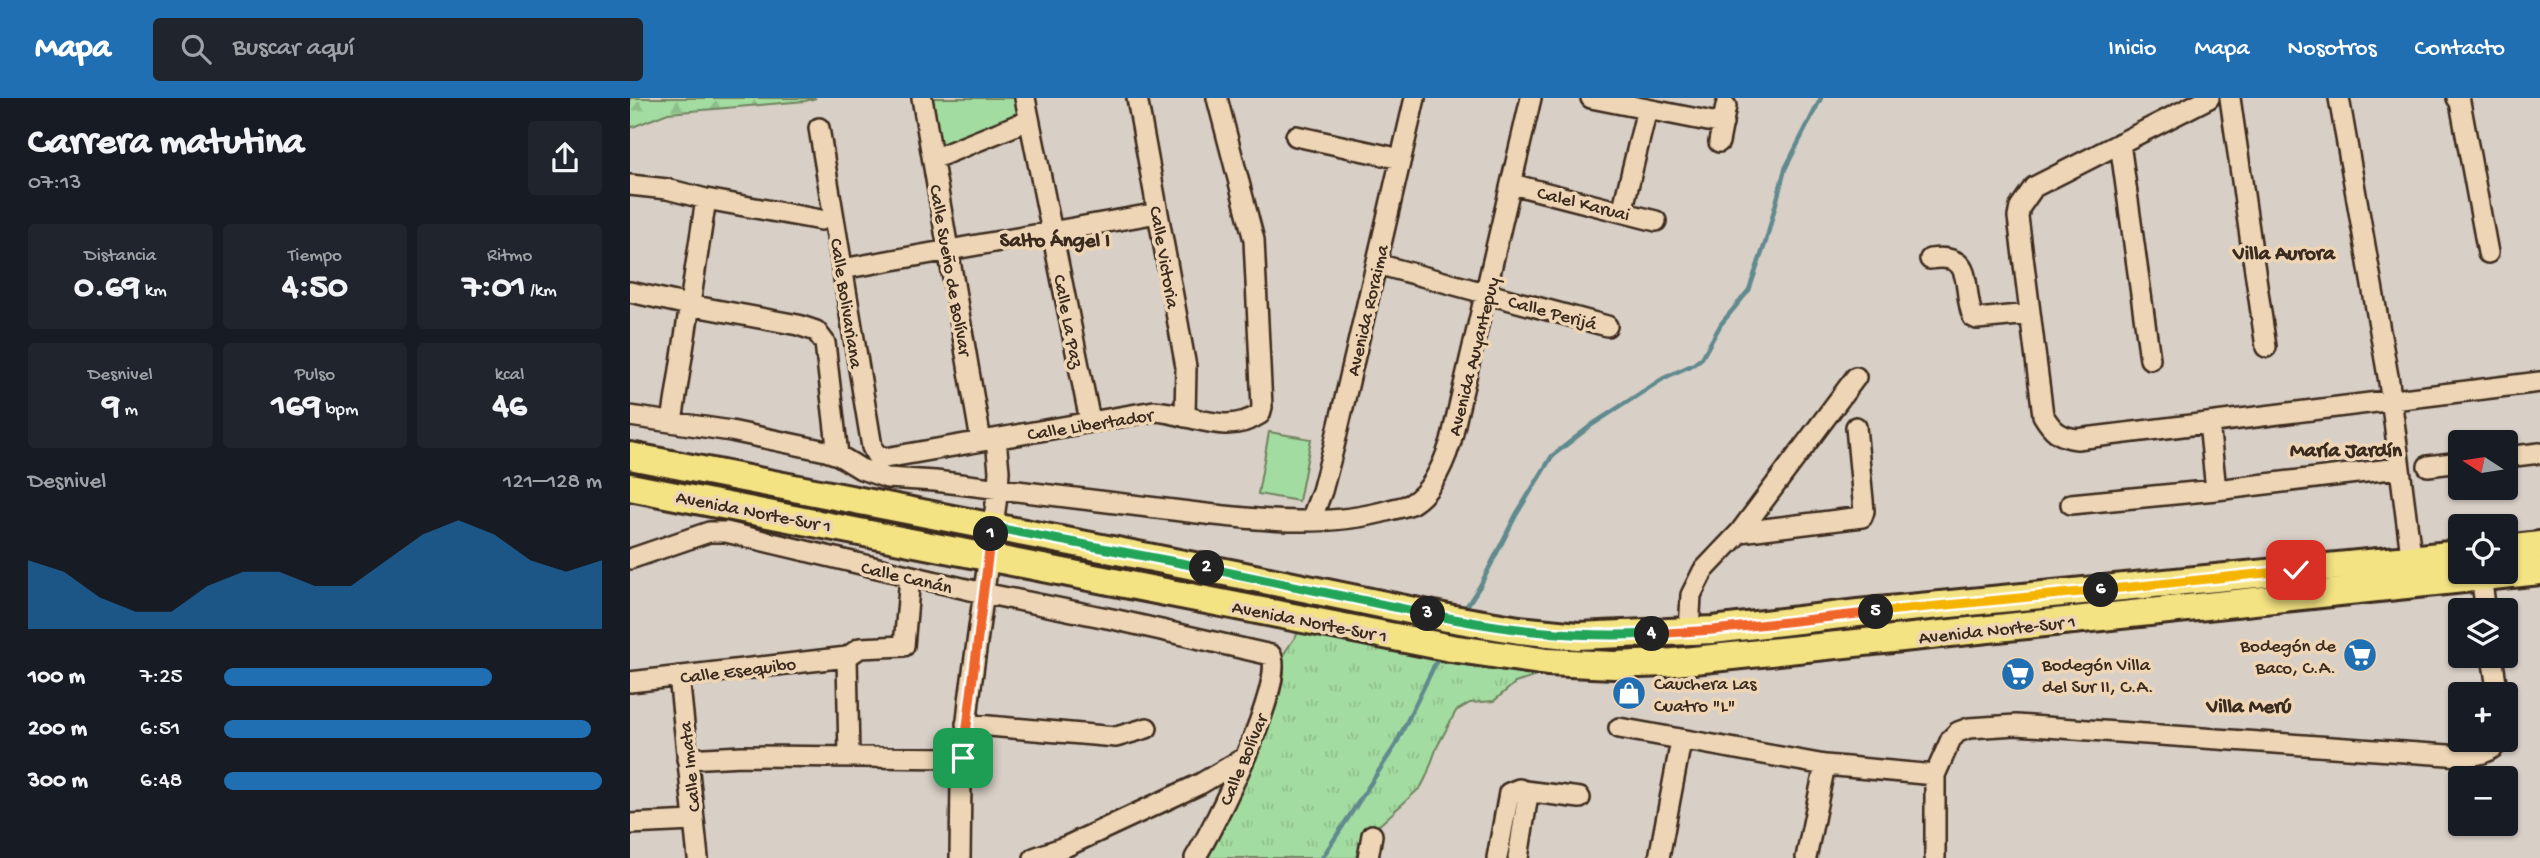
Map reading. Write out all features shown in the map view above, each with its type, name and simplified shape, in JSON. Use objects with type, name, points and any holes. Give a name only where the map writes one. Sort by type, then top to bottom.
[{"type":"main road","name":"Avenida Norte-Sur 1","points":[[630,456],[1490,626],[1578,636],[1689,632],[2448,555]]},
{"type":"main road","name":"Avenida Norte-Sur 1","points":[[630,487],[1483,654],[1580,664],[1643,665],[1686,662],[2448,581]]},
{"type":"main road","points":[[2518,548],[2540,545]]},
{"type":"main road","name":"Avenida Norte-Sur 1","points":[[2518,573],[2540,571]]},
{"type":"street","name":"Calle Sueño de Bolívar","points":[[922,98],[948,250],[989,440],[999,471],[966,724],[959,813],[960,858]]},
{"type":"street","name":"Calle La Paz","points":[[1025,98],[1090,421]]},
{"type":"street","name":"Calle Victoria","points":[[1137,98],[1186,367],[1185,417]]},
{"type":"street","name":"Calle Libertador","points":[[897,457],[1154,411],[1226,425],[1261,414],[1254,240],[1217,98]]},
{"type":"street","name":"Avenida Roraima","points":[[1311,520],[1334,446],[1415,98]]},
{"type":"street","name":"Avenida Auyantepuy","points":[[630,416],[731,432],[838,455],[861,469],[887,478],[1248,519],[1311,520],[1355,517],[1410,504],[1434,479],[1451,441],[1531,98]]},
{"type":"street","points":[[1591,98],[1723,124]]},
{"type":"street","points":[[2209,98],[2034,187],[2020,207],[2018,217],[2043,415],[2059,435],[2077,439],[2540,382]]},
{"type":"street","points":[[2230,98],[2266,347]]},
{"type":"street","points":[[2339,98],[2391,400],[2415,585]]},
{"type":"street","points":[[2457,98],[2460,102],[2487,253]]},
{"type":"street","points":[[1622,212],[1647,109]]},
{"type":"street","points":[[933,159],[1029,120]]},
{"type":"street","name":"Calle Bolivariana","points":[[819,128],[872,447],[876,455],[885,458],[897,457]]},
{"type":"street","points":[[1296,136],[1401,159]]},
{"type":"street","points":[[2120,143],[2150,359]]},
{"type":"street","name":"Calel Karuai","points":[[1512,184],[1657,221]]},
{"type":"street","points":[[630,185],[667,189],[706,199],[821,220]]},
{"type":"street","points":[[672,422],[706,199]]},
{"type":"street","points":[[842,269],[1158,213]]},
{"type":"street","points":[[1930,259],[1945,257],[1955,260],[1964,268],[1973,317],[1976,319],[2030,314]]},
{"type":"street","name":"Calle Perijá","points":[[1377,264],[1607,326]]},
{"type":"street","points":[[630,292],[689,306],[798,325],[816,331],[825,343],[838,455]]},
{"type":"street","points":[[1689,632],[1689,607],[1694,585],[1703,571],[1740,532],[1856,377]]},
{"type":"street","points":[[2209,423],[2216,490]]},
{"type":"street","points":[[1740,532],[1862,517],[1864,511],[1856,427]]},
{"type":"street","points":[[2518,456],[2540,453]]},
{"type":"street","points":[[2428,466],[2448,464]]},
{"type":"street","points":[[2071,504],[2399,468]]},
{"type":"street","name":"Calle Canán","points":[[630,559],[709,532],[726,532],[909,577],[1270,655]]},
{"type":"street","name":"Calle Esequibo","points":[[630,682],[847,657],[860,648],[904,646],[909,577]]},
{"type":"street","name":"Calle Bolívar","points":[[1195,858],[1244,758],[1270,687],[1274,668],[1270,655]]},
{"type":"street","points":[[847,657],[849,757]]},
{"type":"street","name":"Calle Imata","points":[[678,676],[698,858]]},
{"type":"street","points":[[966,724],[1116,737],[1147,728]]},
{"type":"street","points":[[1935,858],[1935,775],[1951,739],[1969,728],[2016,725],[2462,756],[2488,752]]},
{"type":"street","points":[[1619,729],[1825,765],[1935,775]]},
{"type":"street","points":[[1659,858],[1681,741]]},
{"type":"street","points":[[687,759],[742,756],[963,758]]},
{"type":"street","points":[[1034,858],[1067,846],[1200,784],[1244,758]]},
{"type":"street","points":[[1806,858],[1825,765]]},
{"type":"street","points":[[1497,858],[1509,793],[1513,789],[1580,799]]},
{"type":"street","points":[[1518,858],[1527,801],[1525,791]]},
{"type":"street","points":[[630,824],[693,821]]},
{"type":"street","points":[[1368,858],[1372,835]]},
{"type":"green space","points":[[630,98],[816,98],[668,113],[630,128]]},
{"type":"green space","points":[[922,98],[1025,98],[1029,120],[933,159]]},
{"type":"green space","points":[[1269,432],[1311,439],[1299,501],[1258,494]]},
{"type":"green space","points":[[630,456],[1519,630],[2448,573],[2448,580],[1545,669],[1540,675],[1515,683],[1494,701],[1470,703],[1456,711],[1437,747],[1421,787],[1374,830],[1368,858],[1195,858],[1274,668],[1307,620],[630,487]]},
{"type":"waterway","points":[[1463,612],[1552,456],[1593,424],[1664,378],[1702,358],[1721,324],[1749,290],[1766,241],[1785,169],[1821,98]]},
{"type":"waterway","points":[[1322,858],[1395,746],[1439,656]]},
{"type":"place","name":"Bodegón de Baco, C.A.","points":[[2360,655]]},
{"type":"place","name":"Bodegón Villa del Sur II, C.A.","points":[[2018,674]]},
{"type":"place","name":"Cauchera Las Cuatro \"L\"","points":[[1629,693]]},
{"type":"district","name":"Salto Ángel I","points":[[1055,239]]},
{"type":"district","name":"Villa Aurora","points":[[2284,252]]},
{"type":"district","name":"María Jardín","points":[[2346,449]]},
{"type":"district","name":"Villa Merú","points":[[2249,705]]},
{"type":"route","points":[[963,758],[992,527],[1490,626],[1578,636],[1713,630],[2296,570]]}]
